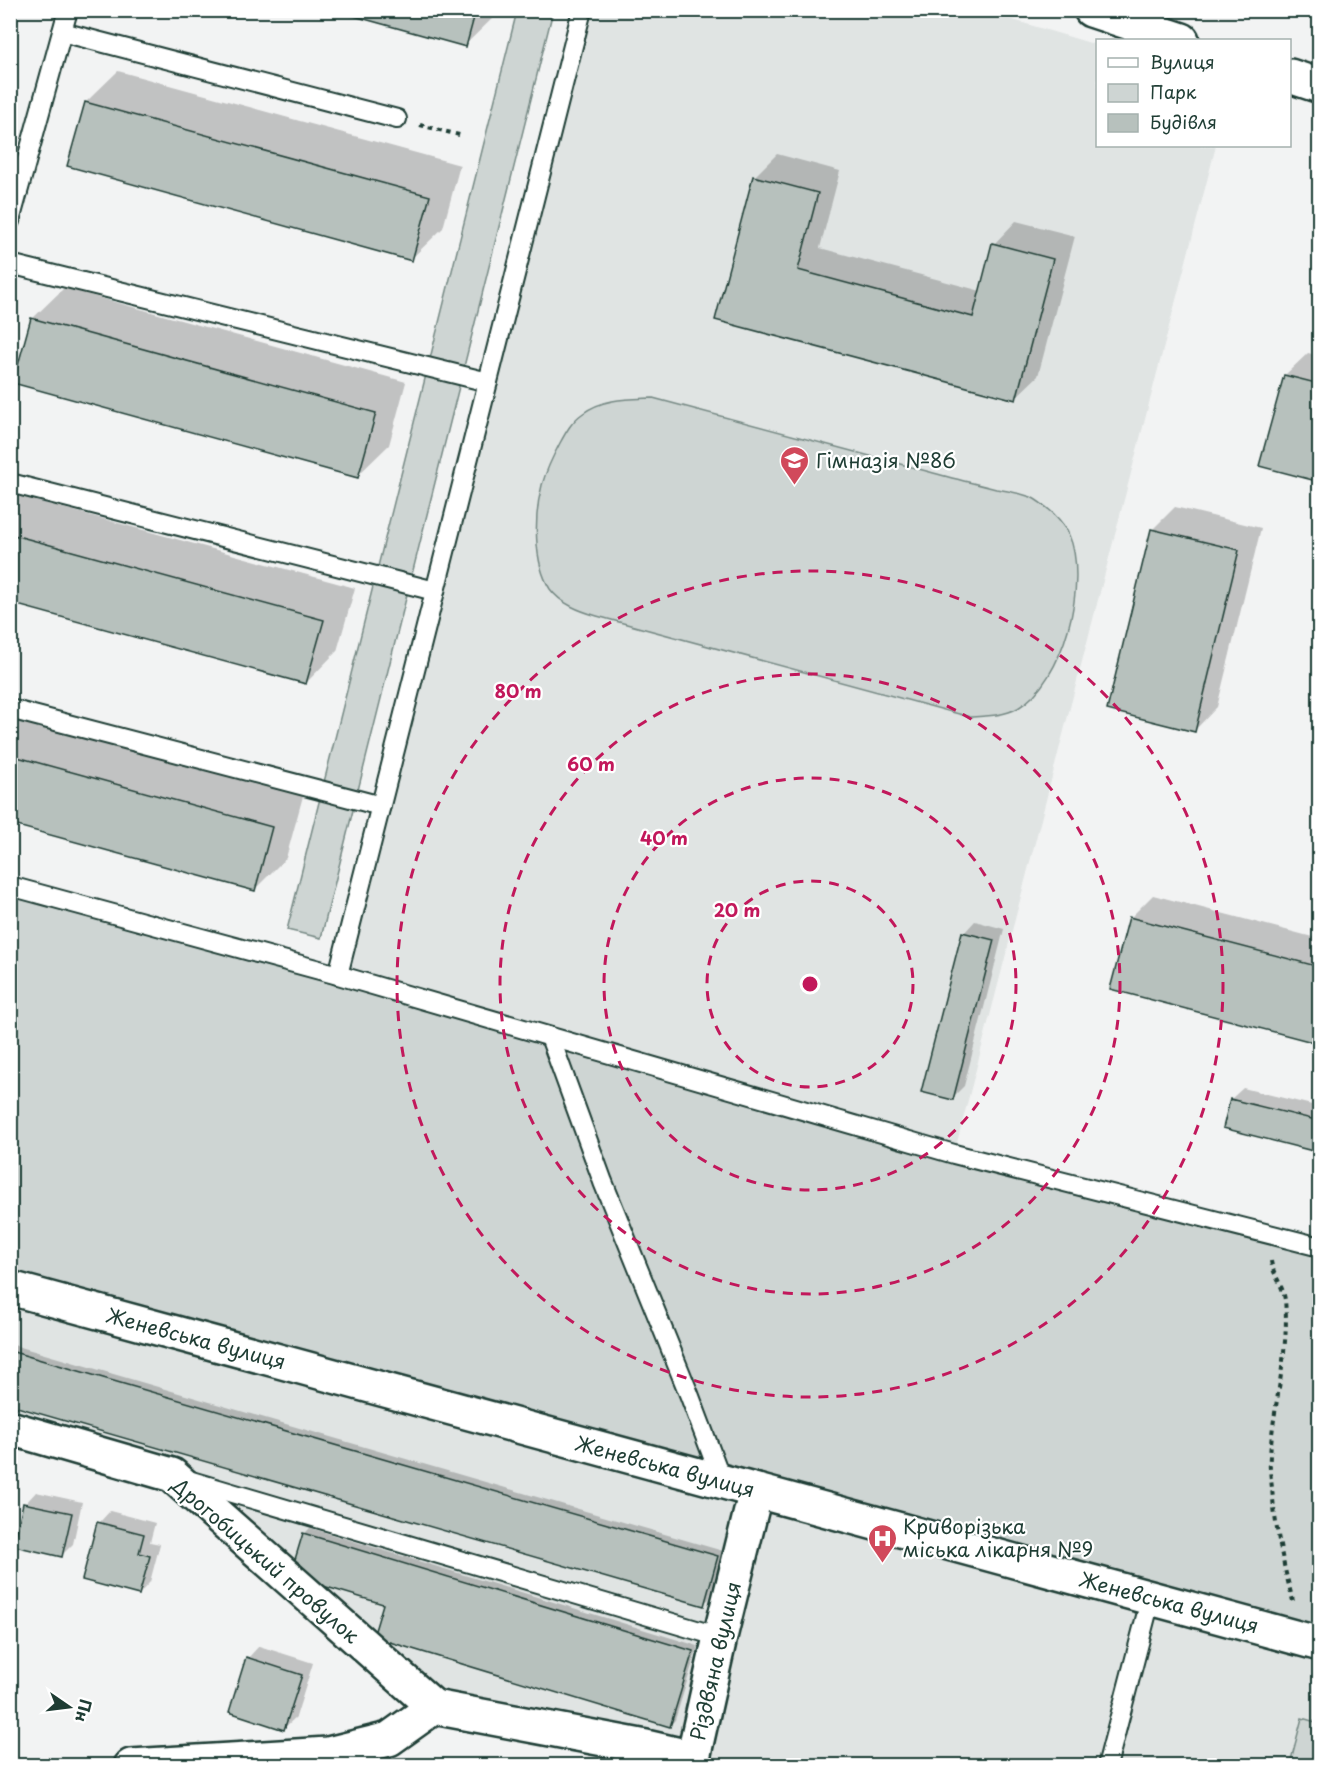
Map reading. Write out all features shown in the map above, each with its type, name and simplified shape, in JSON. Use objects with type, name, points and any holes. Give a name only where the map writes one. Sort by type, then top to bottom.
[{"type":"street","points":[[1091,10],[1179,39]]},
{"type":"street","points":[[1291,76],[1320,86]]},
{"type":"street","name":"Женевська вулиця","points":[[10,1288],[1310,1641]]},
{"type":"street","name":"Дрогобицький провулок","points":[[10,1428],[172,1475],[434,1707]]},
{"type":"street","name":"Різдвяна вулиця","points":[[434,1707],[646,1747],[693,1762],[720,1637],[756,1491]]},
{"type":"street","points":[[131,1766],[328,1754],[389,1739],[434,1707]]},
{"type":"lane","points":[[10,221],[68,10]]},
{"type":"lane","points":[[338,975],[582,10]]},
{"type":"lane","points":[[62,32],[397,119]]},
{"type":"lane","points":[[10,264],[488,381]]},
{"type":"lane","points":[[10,483],[435,591]]},
{"type":"lane","points":[[10,709],[381,806]]},
{"type":"lane","points":[[10,886],[338,975],[954,1154],[1320,1247]]},
{"type":"lane","points":[[550,1037],[603,1182],[722,1481]]},
{"type":"lane","points":[[172,1475],[720,1637]]},
{"type":"lane","points":[[1107,1766],[1151,1598]]},
{"type":"path","points":[[397,119],[463,136]]},
{"type":"path","points":[[1268,1234],[1272,1268],[1282,1286],[1285,1300],[1284,1344],[1269,1459],[1274,1512],[1282,1560],[1296,1612],[1310,1641]]},
{"type":"shaded area","name":"Гімназія №86","points":[[582,11],[983,11],[1096,45],[1096,147],[1216,147],[954,1154],[338,975]]},
{"type":"shaded area","points":[[10,1288],[1319,1644],[1319,1765],[696,1765],[434,1707],[172,1475],[11,1428]]},
{"type":"green space","points":[[517,11],[553,11],[321,938],[287,930]]},
{"type":"green space","points":[[653,398],[1022,494],[1040,502],[1055,515],[1068,532],[1074,555],[1076,578],[1074,603],[1060,654],[1034,695],[1013,711],[970,717],[597,616],[565,603],[554,594],[544,578],[538,552],[537,510],[542,485],[550,464],[570,427],[578,417],[590,409],[616,400]]},
{"type":"green space","points":[[10,886],[1319,1247],[1319,1644],[11,1288]]},
{"type":"green space","points":[[1302,1718],[1319,1723],[1319,1765],[1292,1765],[1291,1760]]},
{"type":"building","points":[[332,10],[476,10],[466,47]]},
{"type":"building","points":[[85,102],[430,196],[412,261],[67,166]]},
{"type":"building","points":[[753,176],[818,193],[798,270],[973,317],[992,243],[1053,259],[1016,400],[715,320]]},
{"type":"building","points":[[31,318],[376,413],[358,478],[13,383]]},
{"type":"building","points":[[1284,375],[1320,384],[1320,482],[1259,466]]},
{"type":"building","points":[[1151,529],[1239,550],[1195,732],[1107,710]]},
{"type":"building","points":[[10,534],[324,620],[306,684],[10,603]]},
{"type":"building","points":[[10,755],[272,827],[255,891],[10,824]]},
{"type":"building","points":[[1129,917],[1320,967],[1320,1044],[1110,989]]},
{"type":"building","points":[[962,932],[994,940],[953,1100],[921,1092]]},
{"type":"building","points":[[1230,1099],[1320,1121],[1313,1151],[1223,1128]]},
{"type":"building","points":[[10,1351],[718,1556],[704,1606],[10,1405]]},
{"type":"building","points":[[23,1503],[72,1513],[62,1557],[14,1546]]},
{"type":"building","points":[[97,1522],[144,1534],[139,1553],[150,1556],[139,1595],[82,1580]]},
{"type":"building","points":[[303,1533],[693,1651],[670,1727],[373,1637],[383,1604],[290,1576]]},
{"type":"building","points":[[246,1657],[302,1675],[284,1730],[229,1712]]},
{"type":"place","name":"Гімназія №86","points":[[795,486]]},
{"type":"place","name":"Криворізька міська лікарня №9","points":[[882,1564]]}]
